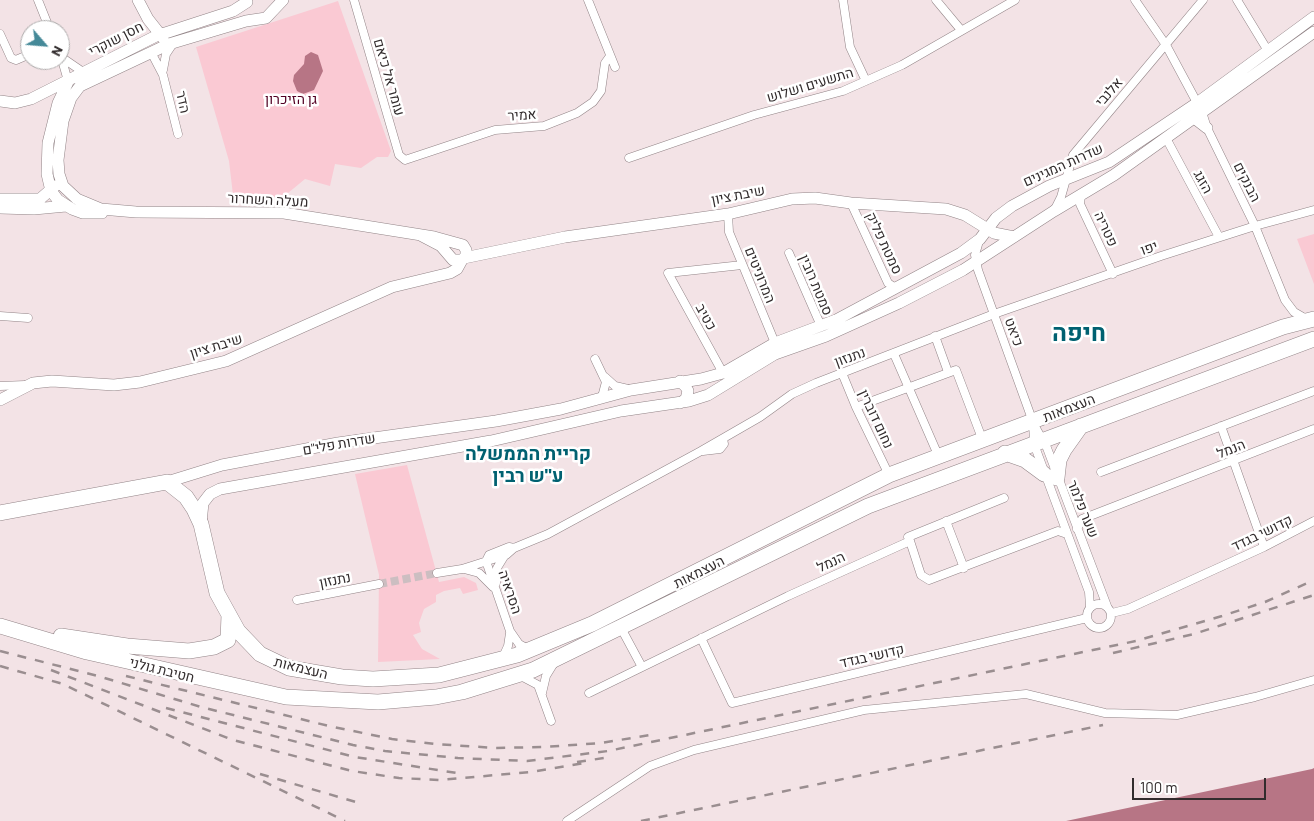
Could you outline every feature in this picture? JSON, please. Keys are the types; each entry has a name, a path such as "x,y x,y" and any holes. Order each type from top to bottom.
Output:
{"highway":[{"name":"העצמאות","path":"327,700 378,702 436,697 462,692 516,676 621,628 860,510 1005,454 1036,435 1283,327 1314,319"},
{"name":"העצמאות","path":"167,482 186,497 201,524 217,593 238,631 260,654 275,663 315,674 374,679 439,675 501,660 592,624 889,475 938,455 983,441 1036,435 1082,425 1314,339"},
{"path":"1005,454 1026,460 1050,476 1064,450 1082,425"},
{"name":"שדרות פלי\"ם","path":"0,511 22,509 167,482"},
{"path":"4,627 127,646 189,651 214,647 228,640 229,614"},
{"name":"חטיבת גולני","path":"4,627 88,652 248,690 286,697 327,700"}],"street":[{"path":"38,0 46,20"},
{"path":"138,0 144,13 160,34 172,43"},
{"path":"270,0 271,12"},
{"path":"248,1 249,14 259,20 266,18 284,0"},
{"name":"עומר אל כיאם","path":"354,0 399,155 402,159"},
{"path":"588,0 614,67"},
{"path":"843,0 850,46 866,81"},
{"path":"936,0 961,30"},
{"name":"התשעים ושלוש","path":"629,158 754,115 843,91 902,65 1015,0"},
{"path":"1135,0 1166,45 1207,128"},
{"name":"אלנבי","path":"1054,211 1061,197 1073,154 1203,0"},
{"path":"1237,0 1268,51"},
{"name":"חסן שוקרי","path":"0,101 15,103 31,99 160,34 233,11 248,1"},
{"path":"143,42 147,29 144,13"},
{"name":"שדרות המגינים","path":"680,403 708,395 775,354 826,336 899,303 976,262 1014,236 1114,175 1166,138 1268,51 1314,17"},
{"name":"חסן שוקרי","path":"59,174 59,146 63,121 75,91 86,83 172,43 246,21 259,20"},
{"name":"שדרות המגינים","path":"680,381 723,373 775,343 821,326 961,253 980,239 996,218 1030,195 1066,178 1083,174 1109,162 1182,112 1198,111 1314,32"},
{"path":"0,34 11,58 16,60 20,58"},
{"name":"הדר","path":"163,75 164,60 172,43"},
{"name":"הדר","path":"151,52 163,75 178,134"},
{"name":"אמיר","path":"402,159 410,160 495,130 544,126 583,110 597,96 603,84 605,63 610,56"},
{"path":"70,62 84,72"},
{"path":"51,191 47,174 48,143 58,103 68,81 65,70"},
{"name":"הבנקים","path":"1207,128 1255,226 1285,300 1299,316 1314,319"},
{"name":"הזגג","path":"1166,138 1219,237"},
{"path":"0,199 33,200 44,197 51,191 59,174"},
{"name":"מעלה השחרור","path":"59,174 63,186 77,199 91,206 113,211"},
{"name":"מעלה השחרור","path":"51,191 66,206 83,213 113,211 284,213 420,235 456,255"},
{"name":"פטריה","path":"1081,194 1080,204 1113,274"},
{"name":"שיבת ציון","path":"0,400 27,385 52,381 114,385 140,382 226,361 392,287 454,271 456,255 565,237 728,214 792,199 816,198 946,209 965,215 1000,235 1014,236"},
{"name":"סמטת פליק","path":"851,202 888,283 894,287 899,286"},
{"path":"0,208 34,209 66,206"},
{"name":"יפו","path":"994,314 1219,237 1314,210"},
{"name":"המרוניטים","path":"728,214 729,232 775,343"},
{"name":"כיאט","path":"980,239 976,248 976,262 1036,435"},
{"name":"סמטת רובין","path":"789,253 821,326"},
{"name":"כטיב","path":"723,373 668,273 742,266"},
{"name":"נתנזון","path":"487,558 506,554 514,548 548,534 701,451 720,449 724,444 723,439 760,417 792,394 994,314"},
{"path":"0,316 28,318"},
{"path":"935,336 948,372"},
{"path":"894,354 938,455"},
{"path":"595,359 604,376 606,386 602,398"},
{"path":"856,406 909,389 956,370 983,441"},
{"name":"נחום דוברין","path":"842,373 889,475"},
{"path":"604,376 616,386 631,390"},
{"path":"680,381 688,391 686,398 680,403"},
{"name":"שדרות פלי\"ם","path":"167,482 222,464 348,442 496,421 568,407 631,390 680,381"},
{"path":"0,386 27,385"},
{"path":"1100,472 1314,391"},
{"name":"שדרות פלי\"ם","path":"201,524 203,503 210,494 220,489 490,441 621,410 680,403"},
{"path":"1221,426 1264,547"},
{"name":"הנמל","path":"1077,528 1082,519 1314,429"},
{"name":"שער פלמר","path":"1036,435 1067,534 1089,592 1090,607"},
{"name":"שער פלמר","path":"1036,435 1050,476 1077,528 1110,609"},
{"path":"964,568 946,521 1004,498"},
{"name":"הנמל","path":"589,693 701,638 910,541 908,537 946,521"},
{"name":"קדושי בגדד","path":"1110,609 1128,609 1264,547 1310,523"},
{"path":"910,541 921,575 926,580 932,580 1058,531 1067,534"},
{"name":"נתנזון","path":"437,573 462,569 509,547 514,548"},
{"path":"498,595 495,576 506,554"},
{"name":"הסראיה","path":"487,558 510,631 518,644 530,650"},
{"path":"462,569 474,571 486,578 491,582 498,595"},
{"name":"נתנזון","path":"296,600 379,584"},
{"path":"1096,603 1110,609 1111,621 1102,628 1091,625 1087,618 1090,607 1096,603"},
{"name":"קדושי בגדד","path":"701,638 732,703 1087,618"},
{"path":"621,628 642,667"},
{"name":"הסראיה","path":"501,660 508,646 510,631"},
{"path":"542,693 546,676 557,658"},
{"path":"516,676 534,682 542,693 550,720"},
{"path":"567,821 650,766 694,750 864,710 1026,694 1105,713 1177,715 1255,697 1314,680"}],"green space":[{"name":"גן הזיכרון","path":"338,1 391,151 388,157 377,157 361,168 335,164 330,186 305,179 282,198 233,195 229,161 196,47"},
{"path":"1314,234 1314,284 1297,239"},
{"path":"407,465 439,582 464,577 476,583 478,590 463,594 460,588 444,591 436,595 436,602 424,609 419,623 421,632 413,635 422,649 440,659 378,662 379,575 355,474"}],"shaded area":[{"path":"311,52 318,55 323,71 314,90 303,94 297,91 293,81 294,75 304,64 305,56"},
{"path":"1314,768 1314,821 1066,821 1312,769"}],"tunnel":[{"path":"379,584 437,573"}],"railway":[{"path":"0,651 98,676 201,707 353,745 385,751 458,758 527,761 608,751 1136,641 1265,602 1314,580"},
{"path":"1113,653 1194,634 1314,595"},
{"path":"0,666 63,684 345,821"},
{"path":"51,670 233,740 352,771 399,778 439,780 531,772 584,763"},
{"path":"126,676 329,726 392,739 435,744 496,748 544,747 601,743 650,735"},
{"path":"166,708 355,757 463,774"},
{"path":"641,821 1103,725"},
{"path":"577,762 611,757"},
{"path":"260,774 356,802"}],"district":[{"name":"חיפה","path":"1079,333"},
{"name":"קריית הממשלה ע\"ש רבין","path":"528,465"}]}
